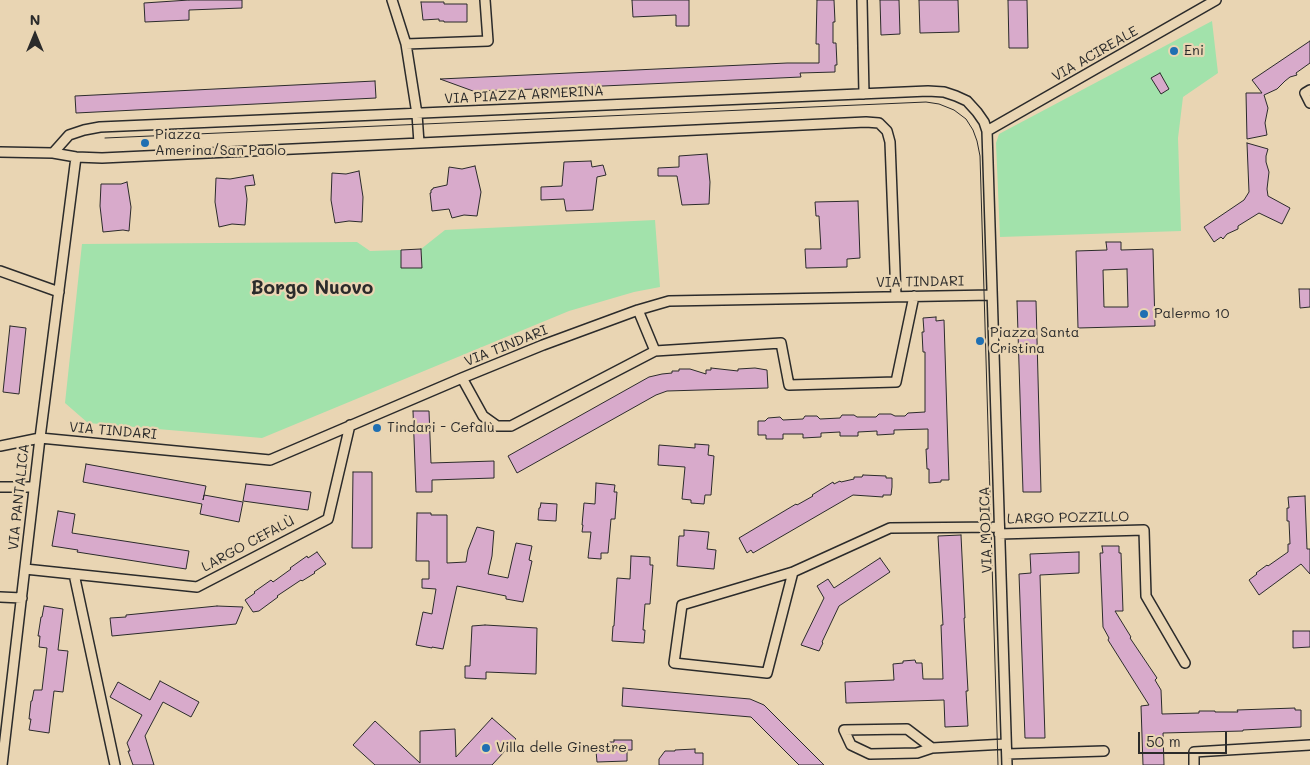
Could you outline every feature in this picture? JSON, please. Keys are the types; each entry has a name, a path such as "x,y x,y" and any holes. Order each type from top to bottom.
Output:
{"street":[{"path":"392,0 406,44 417,114 419,143"},
{"path":"406,44 488,41 485,0"},
{"path":"862,0 864,94"},
{"name":"VIA ACIREALE","path":"987,131 1216,0"},
{"path":"1310,90 1305,93 1310,103"},
{"name":"VIA PIAZZA ARMERINA","path":"54,153 69,135 100,127 928,91 944,92 967,101 984,122 987,131"},
{"path":"0,152 54,153 76,158 112,157 866,122 879,123 887,131 890,142 896,296"},
{"path":"987,131 992,295"},
{"name":"VIA PANTALICA","path":"2,765 34,487 76,158"},
{"path":"0,271 59,292"},
{"name":"VIA TINDARI","path":"0,446 40,438 270,460 543,345 638,310 669,301 992,295"},
{"name":"VIA MODICA","path":"992,295 1007,765"},
{"path":"462,378 483,416 497,426 511,426 655,351 781,343 789,385 896,382 914,296"},
{"path":"638,310 655,351"},
{"name":"LARGO CEFALÙ","path":"25,569 197,587 328,519 350,425"},
{"path":"0,487 34,487"},
{"path":"793,572 766,673 674,663 682,605 793,572 890,528 999,530"},
{"name":"LARGO POZZILLO","path":"999,530 1144,530 1146,596 1185,663"},
{"path":"74,574 115,765"},
{"path":"0,597 22,598"},
{"path":"932,748 907,729 844,730 851,745 870,754 917,753 932,748 1006,744"},
{"path":"1194,765 1194,752 1310,744"},
{"path":"1007,754 1104,751"}],"green space":[{"path":"1212,21 1218,73 1183,97 1178,138 1181,231 1000,237 996,143 999,134"},
{"path":"655,220 660,287 634,292 569,311 262,438 88,423 65,403 82,244 357,242 370,251 401,250 402,267 422,267 421,249 445,230"}],"building":[{"path":"189,0 242,0 242,8 189,10 189,20 145,22 144,3"},
{"path":"632,0 689,0 689,26 676,26 676,15 633,17"},
{"path":"817,0 834,0 835,22 833,22 833,43 836,43 837,65 835,65 835,72 800,73 801,77 473,91 440,79 819,63 819,44 816,44"},
{"path":"880,0 899,0 900,34 881,35"},
{"path":"919,0 958,0 959,32 920,33"},
{"path":"1008,0 1027,0 1028,48 1009,48"},
{"path":"421,2 467,4 467,22 444,22 439,21 439,19 423,20"},
{"path":"1310,41 1310,63 1277,89 1264,95 1268,108 1265,123 1267,135 1247,139 1246,93 1262,93 1252,80"},
{"path":"1160,73 1169,89 1161,94 1151,78"},
{"path":"375,81 376,98 76,113 75,96"},
{"path":"1247,143 1268,149 1266,162 1269,172 1268,196 1290,208 1282,224 1259,213 1238,226 1238,229 1227,234 1223,239 1221,237 1214,242 1204,227 1244,200 1249,192"},
{"path":"707,154 710,182 709,204 682,205 677,176 658,176 658,168 679,167 679,156"},
{"path":"591,161 592,167 603,165 606,175 597,177 593,210 566,211 564,199 541,200 541,187 562,186 564,162"},
{"path":"475,166 481,192 477,216 464,215 452,218 449,209 432,211 431,190 447,185 449,167 462,169"},
{"path":"359,171 363,197 362,222 335,223 331,200 332,173 346,174"},
{"path":"253,175 255,185 245,186 247,199 245,225 232,224 219,227 215,202 216,178 230,179"},
{"path":"127,182 131,207 129,231 103,232 100,206 101,184 121,184"},
{"path":"858,201 860,258 847,259 847,267 806,268 805,249 821,249 819,216 816,216 815,202"},
{"path":"1106,242 1121,242 1121,250 1153,249 1155,326 1078,328 1076,251 1107,250","holes":["1127,269 1128,307 1104,307 1103,270"]},
{"path":"421,249 422,268 401,268 401,250"},
{"path":"1299,289 1310,289 1310,307 1300,308"},
{"path":"1017,301 1036,301 1041,492 1023,492"},
{"path":"936,317 936,321 944,320 949,480 929,483 926,449 928,449 928,429 894,430 894,434 877,435 877,431 858,432 858,436 840,436 840,432 821,433 821,437 803,438 803,434 783,434 783,439 766,439 766,435 758,435 758,421 765,421 768,418 780,417 783,420 817,416 820,419 840,418 842,415 876,417 879,414 905,416 908,413 925,412 923,318"},
{"path":"10,326 26,328 19,394 3,392"},
{"path":"711,368 738,371 738,369 755,368 767,370 768,388 667,391 656,395 517,473 508,456 649,377 672,373 672,371 679,371 679,369 690,369 706,374 706,370 711,370"},
{"path":"413,411 429,411 431,463 494,461 494,478 432,480 432,492 416,492"},
{"path":"695,444 709,445 708,455 714,456 711,495 705,495 704,504 691,503 691,500 682,499 685,467 658,465 659,445 695,448"},
{"path":"86,464 206,486 204,495 243,502 239,522 200,514 202,504 83,482"},
{"path":"353,472 372,472 372,548 352,548"},
{"path":"863,475 892,478 891,495 883,495 883,497 853,495 753,553 751,550 747,553 739,538 813,496 833,482 834,484 854,479 854,477 862,477"},
{"path":"596,483 615,485 614,492 617,492 615,519 611,519 608,553 601,553 601,559 588,558 591,532 582,532 584,503 595,504"},
{"path":"246,484 311,492 308,510 243,501"},
{"path":"1305,496 1307,549 1310,549 1310,574 1301,564 1259,595 1249,580 1267,565 1288,552 1288,544 1290,544 1289,521 1287,521 1288,497"},
{"path":"541,503 557,504 556,521 538,520"},
{"path":"58,511 75,514 72,533 189,551 186,569 77,552 78,550 52,546"},
{"path":"417,513 447,515 447,563 466,562 468,550 477,527 494,531 488,574 508,578 516,543 532,546 529,560 532,561 523,602 506,599 506,596 457,586 443,649 416,645 423,612 432,614 436,589 422,588 422,579 429,579 429,561 416,561"},
{"path":"684,530 709,532 707,549 716,550 714,569 677,566 679,536 684,536"},
{"path":"961,535 968,726 945,727 944,700 846,703 845,682 894,680 893,664 903,663 903,661 915,660 916,663 922,663 923,679 943,679 941,625 943,625 938,536"},
{"path":"1102,546 1119,546 1119,553 1121,553 1123,611 1115,611 1130,638 1157,678 1155,680 1161,690 1162,714 1295,708 1295,710 1301,710 1301,727 1163,733 1164,765 1143,765 1141,706 1149,705 1108,640 1109,638 1103,627 1100,553 1103,553"},
{"path":"317,552 326,564 315,573 277,596 259,611 253,612 245,600 271,580 273,582 307,556 308,558"},
{"path":"1079,552 1079,573 1040,575 1045,738 1025,738 1019,574 1031,573 1030,554"},
{"path":"631,556 650,557 650,565 653,565 650,604 645,604 644,643 612,641 617,578 630,579"},
{"path":"880,558 890,572 839,606 819,651 801,645 824,598 817,586 828,579 834,588"},
{"path":"44,606 63,609 58,650 68,651 63,692 54,691 49,733 29,730 31,701 34,690 42,690 47,648 39,647 40,636 38,636"},
{"path":"217,606 243,607 236,624 112,636 110,618"},
{"path":"472,626 537,628 536,674 486,672 486,679 465,678 465,666 470,666"},
{"path":"1293,631 1310,631 1310,647 1293,648"},
{"path":"160,681 199,702 191,717 163,702 145,736 154,765 133,765 127,743 142,715 110,697 118,682 150,700"},
{"path":"623,688 750,699 764,705 824,765 799,765 751,717 622,706"},
{"path":"492,718 516,739 492,765 375,765 353,745 375,721 420,763 420,731 455,729 456,757"},
{"path":"614,740 632,740 632,750 627,750 627,761 597,762 596,751 599,751 599,748 607,748 607,742 614,742"},
{"path":"695,749 695,753 703,753 703,765 659,765 659,759 665,751"}],"tram line":[{"path":"105,138 926,102 939,104 954,110 966,119 973,130 980,156 998,765"}],"place":[{"name":"Eni","path":"1174,51"},
{"name":"Piazza Amerina/San Paolo","path":"145,143"},
{"name":"Palermo 10","path":"1144,314"},
{"name":"Piazza Santa Cristina","path":"980,341"},
{"name":"Tindari - Cefalù","path":"377,428"},
{"name":"Villa delle Ginestre","path":"486,748"}],"district":[{"name":"Borgo Nuovo","path":"312,288"}]}
